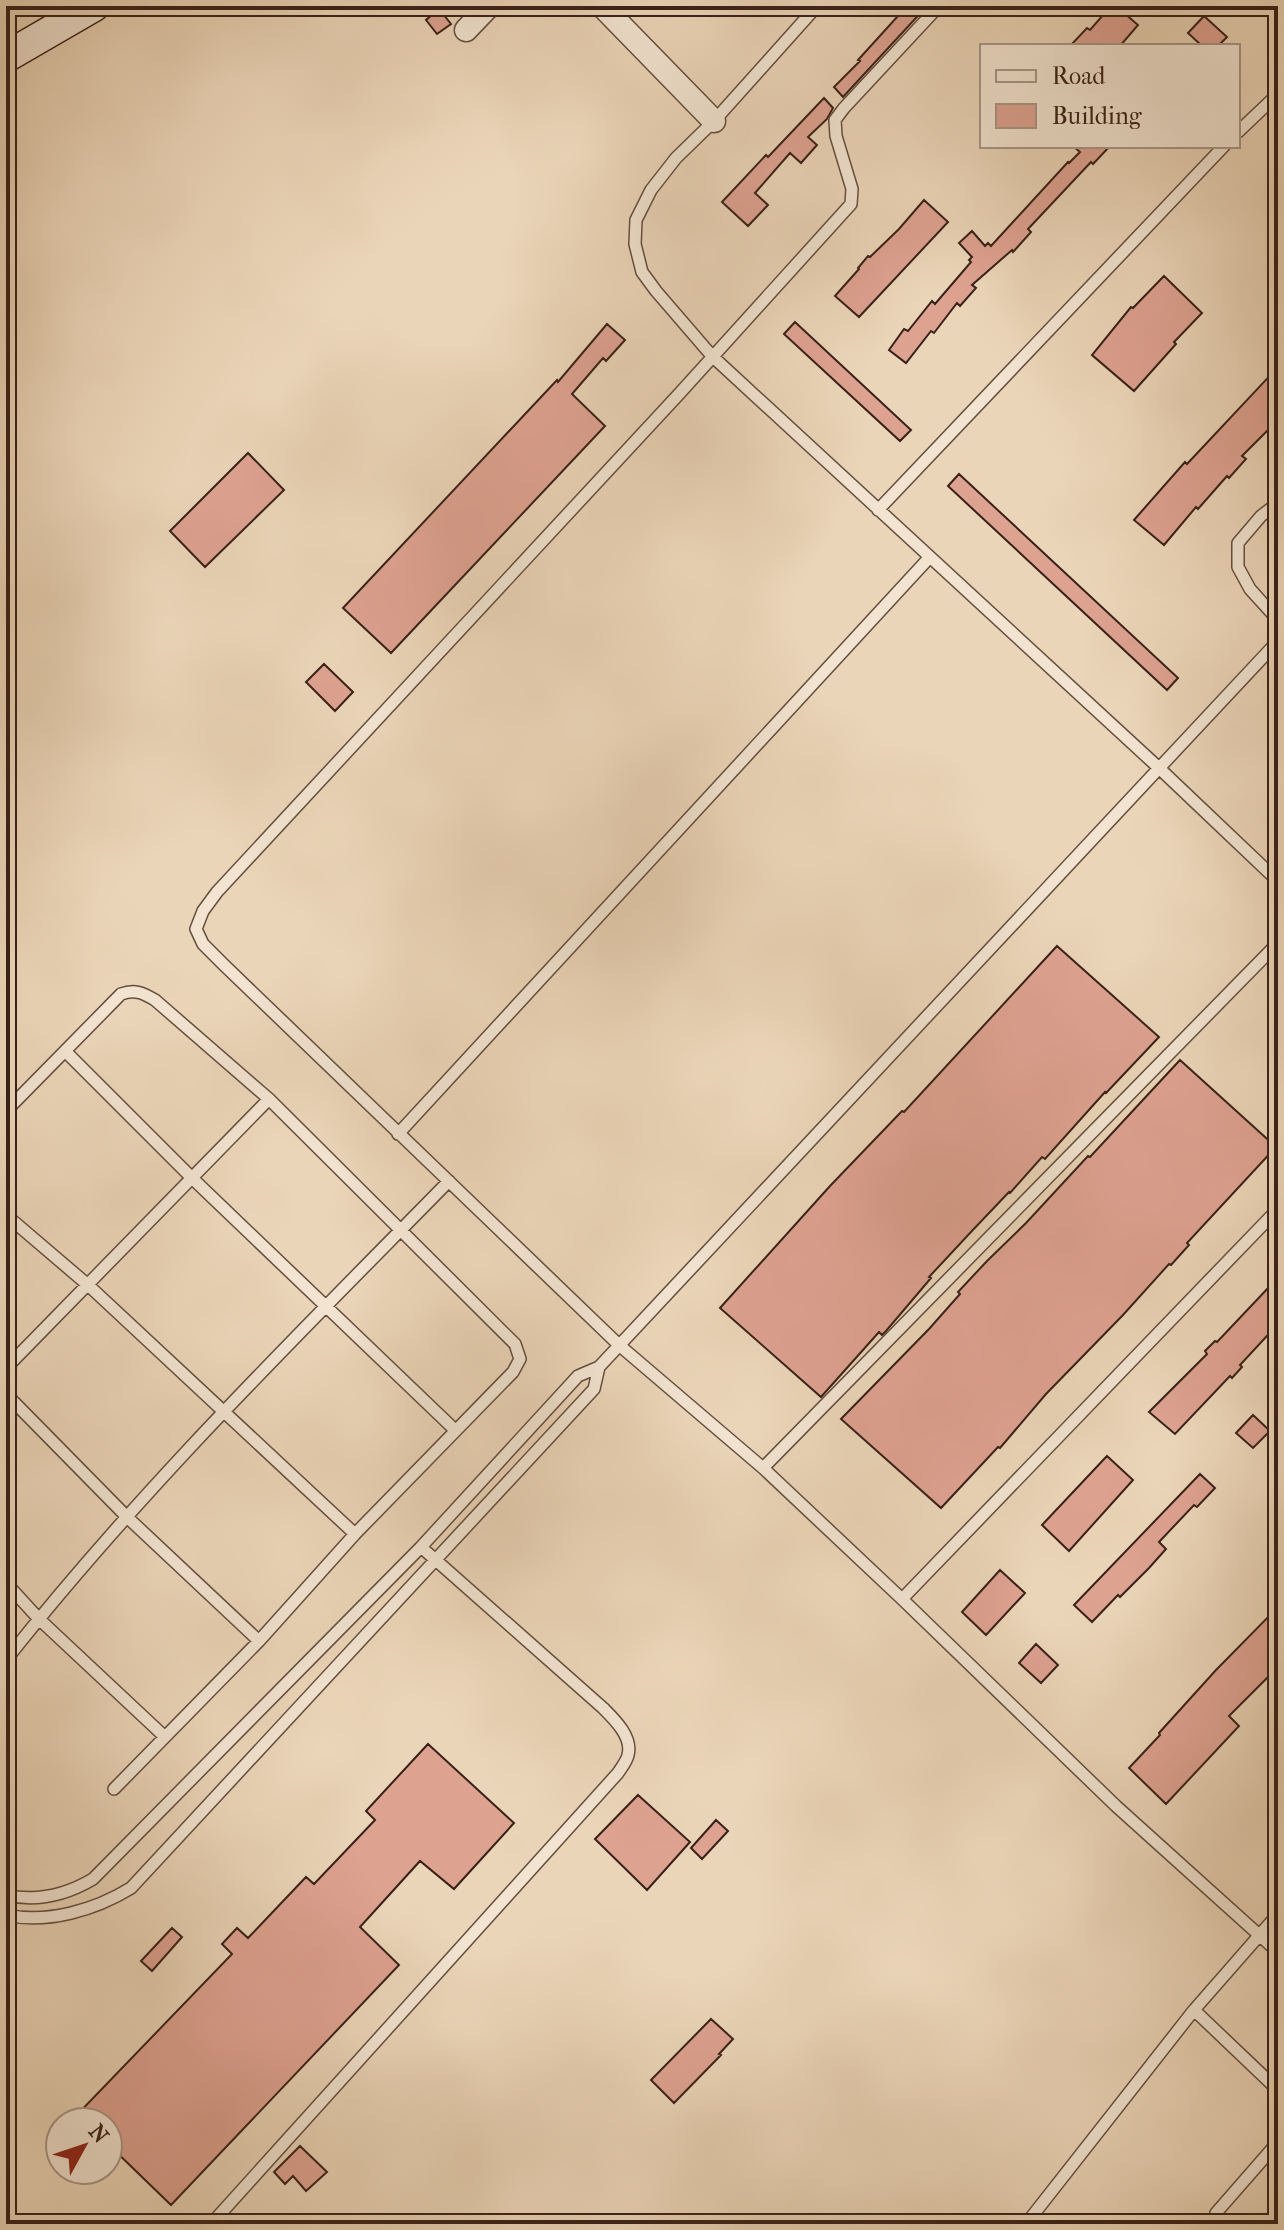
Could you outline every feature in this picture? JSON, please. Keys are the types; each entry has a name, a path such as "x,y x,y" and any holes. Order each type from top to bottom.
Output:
{"main road":[{"path":"6,57 94,6"}],"street":[{"path":"466,30 489,6"},
{"path":"602,6 714,121"}],"lane":[{"path":"817,6 714,121 676,158 651,190 636,220 635,244 642,272 712,356 1278,881"},
{"path":"939,6 835,120 836,136 852,189 851,204 217,892 203,911 196,929 203,944 619,1345 763,1468 1116,1806 1278,1952"},
{"path":"1240,130 1278,94"},
{"path":"878,510 1222,148"},
{"path":"1278,503 1261,516 1238,543 1238,567 1250,589 1278,620"},
{"path":"398,1134 929,558"},
{"path":"6,1895 32,1898 54,1895 74,1890 93,1879 421,1547 578,1376 599,1367 1278,641"},
{"path":"763,1468 1278,943"},
{"path":"6,1111 121,994 131,990 143,993 269,1099 519,1350 520,1359 513,1372 355,1534 259,1641 114,1789"},
{"path":"65,1051 193,1179 455,1430"},
{"path":"6,1368 269,1099"},
{"path":"6,1660 127,1517 225,1411 449,1181"},
{"path":"902,1599 1278,1209"},
{"path":"6,1215 88,1285 355,1534"},
{"path":"6,1915 51,1916 85,1910 131,1888 594,1389 599,1367"},
{"path":"6,1394 127,1517 259,1641"},
{"path":"213,2222 618,1773 629,1753 619,1724 603,1708 421,1547"},
{"path":"6,1583 39,1619 165,1737"},
{"path":"1026,2224 1194,2010 1278,1914"},
{"path":"1194,2010 1278,2090"},
{"path":"1216,2213 1278,2142"}],"building":[{"path":"907,6 927,6 843,97 834,87"},
{"path":"1111,6 1116,6 1138,25 1122,44 1072,44 1087,28 1090,30"},
{"path":"439,9 451,24 437,34 426,20"},
{"path":"1204,16 1227,37 1220,44 1200,44 1188,33"},
{"path":"824,98 833,108 827,119 808,137 817,145 801,163 790,153 755,193 768,205 748,226 722,202"},
{"path":"1075,148 1108,148 1028,229 1031,232 1013,252 972,285 976,288 960,306 957,303 906,363 889,350 904,329 908,331 932,301 935,304 971,262 972,257 959,243 972,231 985,246 988,243 991,246 1080,152"},
{"path":"924,200 948,222 859,317 835,296 868,256 899,229"},
{"path":"1164,276 1202,313 1134,391 1092,355 1131,307"},
{"path":"795,322 911,430 900,441 784,334"},
{"path":"607,324 625,340 606,361 603,358 572,394 605,426 391,653 343,608 558,382"},
{"path":"1278,367 1278,420 1242,456 1246,459 1229,478 1227,476 1198,509 1196,507 1164,545 1134,520 1185,462 1187,464"},
{"path":"248,453 284,490 205,567 170,531"},
{"path":"959,474 1178,678 1167,690 948,486"},
{"path":"324,664 353,692 335,711 306,682"},
{"path":"1057,946 1159,1037 1045,1159 1042,1157 970,1233 929,1277 886,1331 882,1335 879,1332 821,1397 720,1308 830,1186 904,1112"},
{"path":"1180,1060 1276,1147 1187,1243 1189,1245 1171,1265 941,1508 841,1419"},
{"path":"1270,1286 1278,1294 1278,1324 1232,1378 1230,1376 1175,1434 1149,1412"},
{"path":"1253,1415 1270,1431 1253,1448 1236,1433"},
{"path":"1107,1456 1133,1480 1069,1551 1042,1525"},
{"path":"1200,1474 1215,1488 1159,1542 1166,1549 1149,1568 1092,1622 1074,1605"},
{"path":"1000,1570 1025,1593 986,1635 962,1612"},
{"path":"1278,1607 1278,1667 1229,1716 1239,1726 1166,1804 1129,1768 1216,1670"},
{"path":"1036,1644 1058,1665 1041,1683 1019,1663"},
{"path":"428,1744 514,1823 454,1889 420,1861 360,1927 399,1965 171,2205 124,2159 124,2106 85,2106 232,1954 222,1944 237,1928 248,1938 306,1877 314,1884 375,1820 366,1811"},
{"path":"638,1795 690,1842 647,1890 595,1839"},
{"path":"716,1820 728,1831 702,1859 691,1848"},
{"path":"172,1928 182,1937 152,1971 141,1961"},
{"path":"711,2019 733,2039 674,2103 651,2080"},
{"path":"300,2146 327,2172 306,2191 293,2176 285,2184 274,2172"}]}
